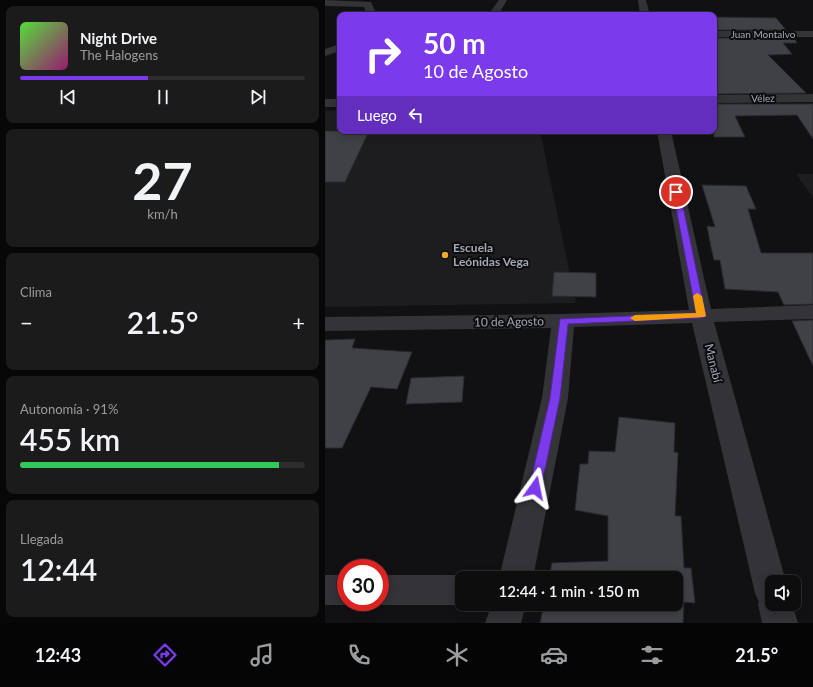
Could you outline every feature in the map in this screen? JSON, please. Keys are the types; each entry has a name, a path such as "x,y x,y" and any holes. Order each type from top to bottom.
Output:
{"street":[{"path":"495,12 503,0"},
{"path":"642,0 644,12"},
{"path":"325,3 368,4 371,12"},
{"name":"Juan Montalvo","path":"717,34 813,34"},
{"path":"325,53 337,48"},
{"name":"Vélez","path":"717,99 813,98"},
{"path":"325,103 337,103"},
{"name":"Manabí","path":"665,134 701,316 767,575"},
{"name":"10 de Agosto","path":"325,324 563,321 813,312"},
{"path":"517,571 555,398 563,321"},
{"path":"325,590 337,590"},
{"path":"389,590 455,590"},
{"path":"503,623 507,611"},
{"path":"777,611 780,623"}],"shaded area":[{"name":"Escuela Leónidas Vega","path":"337,110 337,134 541,134 576,303 325,307 325,111"},
{"path":"796,174 813,174 813,197"}],"building":[{"path":"717,17 776,18 786,30 717,30"},
{"path":"717,38 794,38 797,43 783,43 792,54 768,55 806,93 717,94"},
{"path":"717,104 813,104 813,139 797,115 735,116 745,137 714,137 714,134 717,134"},
{"path":"325,131 337,131 337,134 368,134 345,182 325,182"},
{"path":"702,185 746,186 756,209 748,209 761,253 813,253 813,304 784,305 778,292 725,289 720,260 714,260 711,247 707,226 715,227"},
{"path":"554,272 596,273 596,297 552,296"},
{"path":"813,320 813,366 792,321"},
{"path":"355,339 352,348 412,352 397,389 371,387 342,448 325,448 325,340"},
{"path":"464,376 462,402 406,404 411,378"},
{"path":"619,417 675,423 674,452 678,453 675,516 681,516 684,568 691,568 695,603 684,602 683,623 540,623 543,611 683,611 683,571 550,571 552,563 608,561 608,516 575,510 580,464 588,464 589,451 615,452"}],"slow traffic":[{"path":"635,318 701,316 697,296"}],"place":[{"name":"Escuela Leónidas Vega","path":"445,255"}],"route":[{"path":"535,488 555,398 563,321 701,316 676,192"}]}
